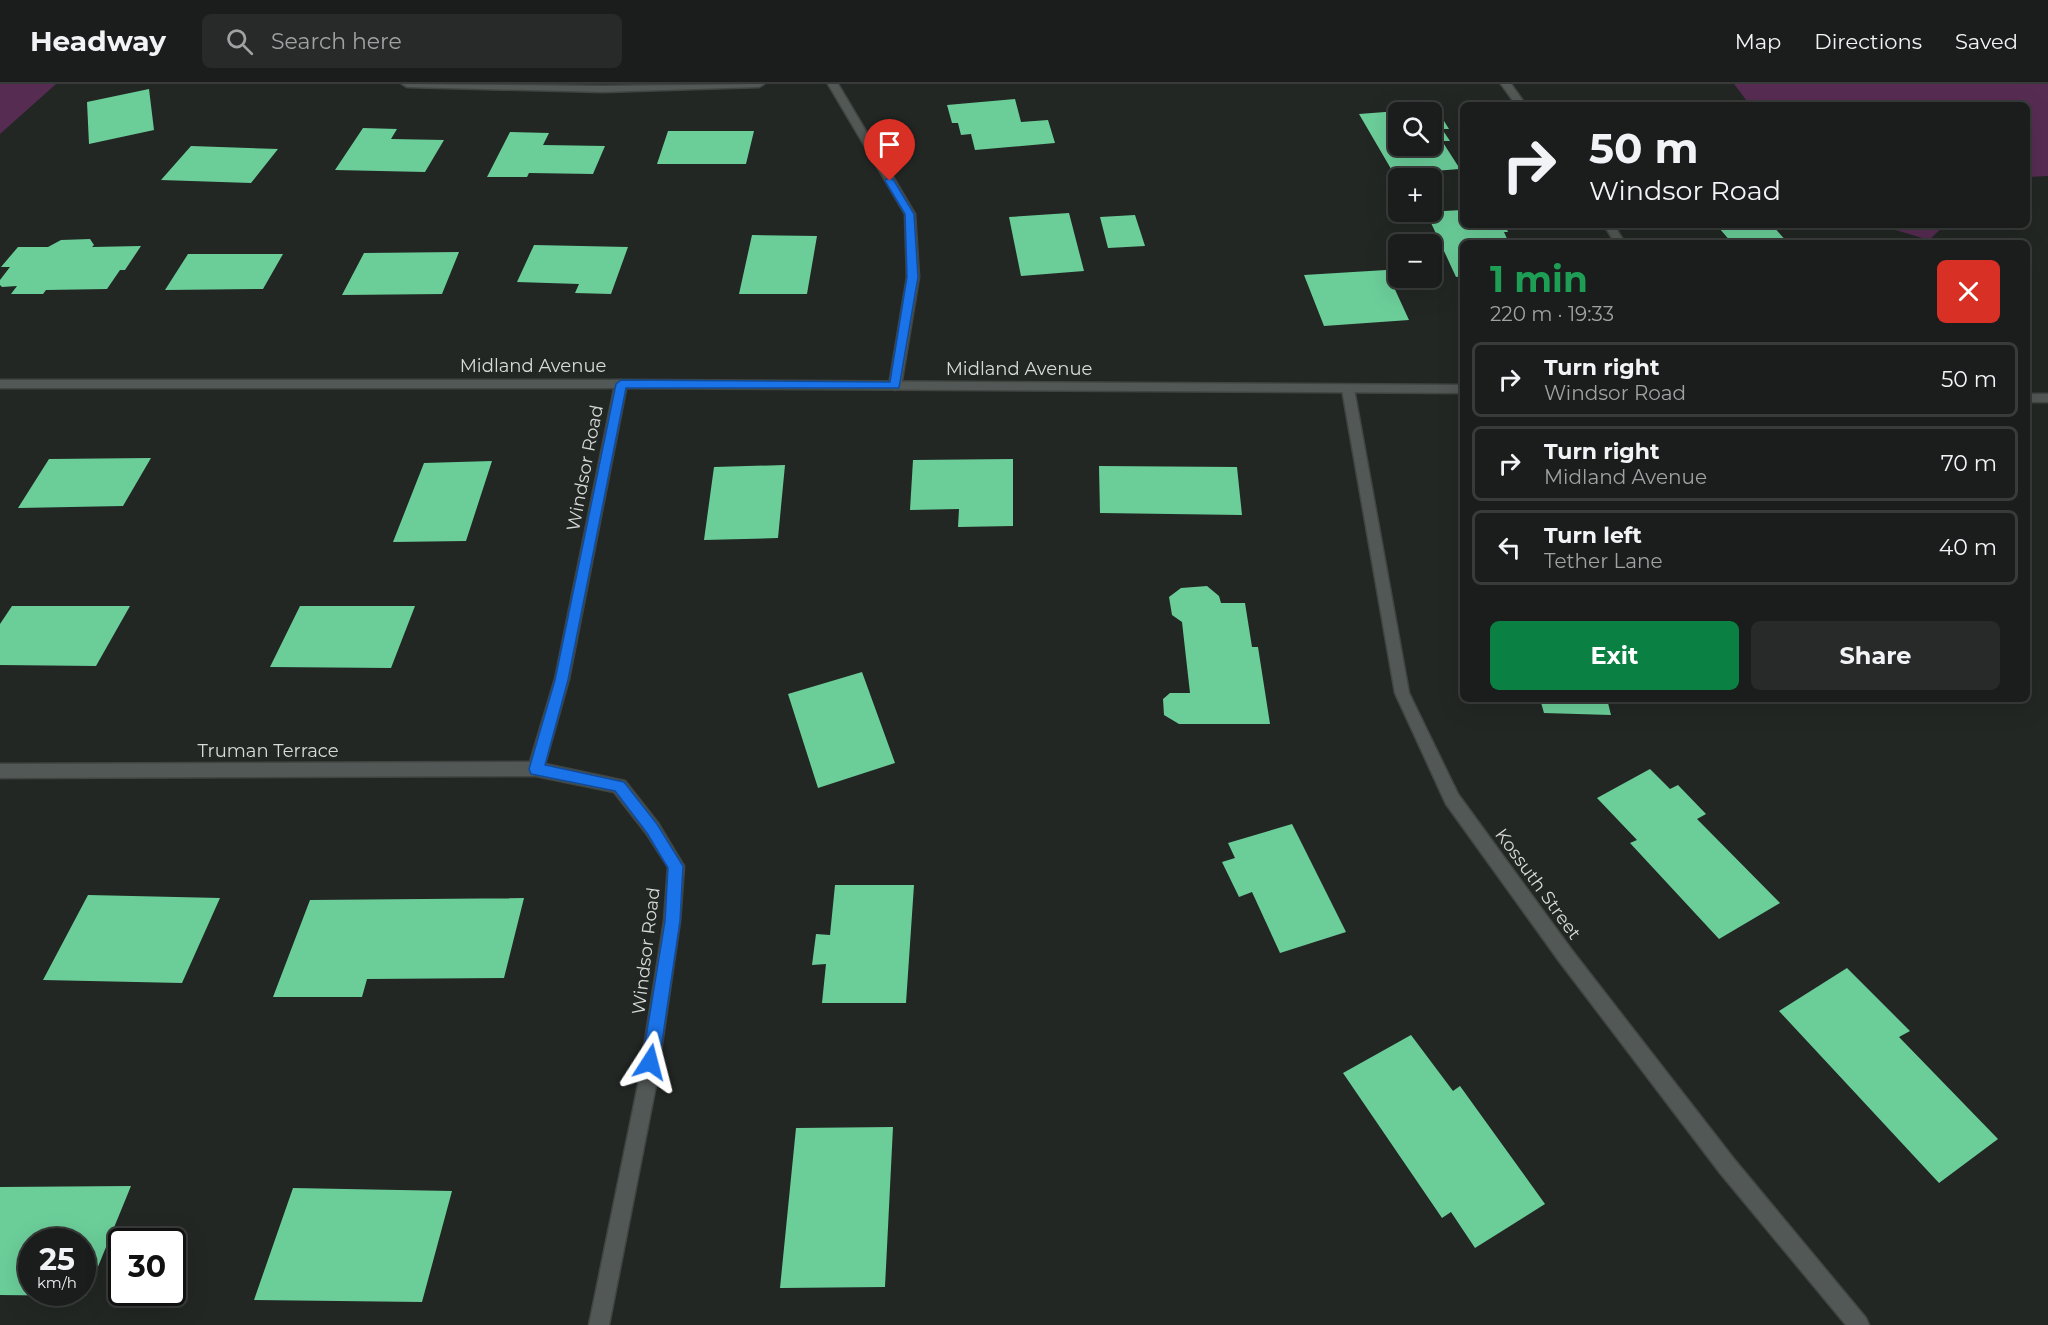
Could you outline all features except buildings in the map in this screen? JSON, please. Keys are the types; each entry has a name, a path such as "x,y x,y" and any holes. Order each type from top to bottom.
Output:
{"street":[{"path":"406,84 603,89 759,84"},
{"path":"833,84 910,214 913,277 895,386"},
{"path":"1506,84 1519,102"},
{"name":"Midland Avenue","path":"0,384 621,384 1460,389"},
{"name":"Windsor Road","path":"599,1325 647,1085 672,921 676,866 652,828 619,786 536,769 562,680 621,384"},
{"name":"Kossuth Street","path":"1348,389 1402,693 1452,800 1565,955 1727,1166 1859,1325"},
{"path":"2030,398 2048,398"},
{"name":"Truman Terrace","path":"0,771 536,769"}],"shaded area":[{"path":"0,84 56,84 0,134"},
{"path":"1734,84 2048,84 2048,176 2030,177 2030,102 1748,102"},
{"path":"1889,228 1942,228 1929,240"}],"route":[{"path":"650,1062 672,921 676,866 652,828 619,786 536,769 562,680 621,384 895,386 913,277 910,214 890,181"}]}
